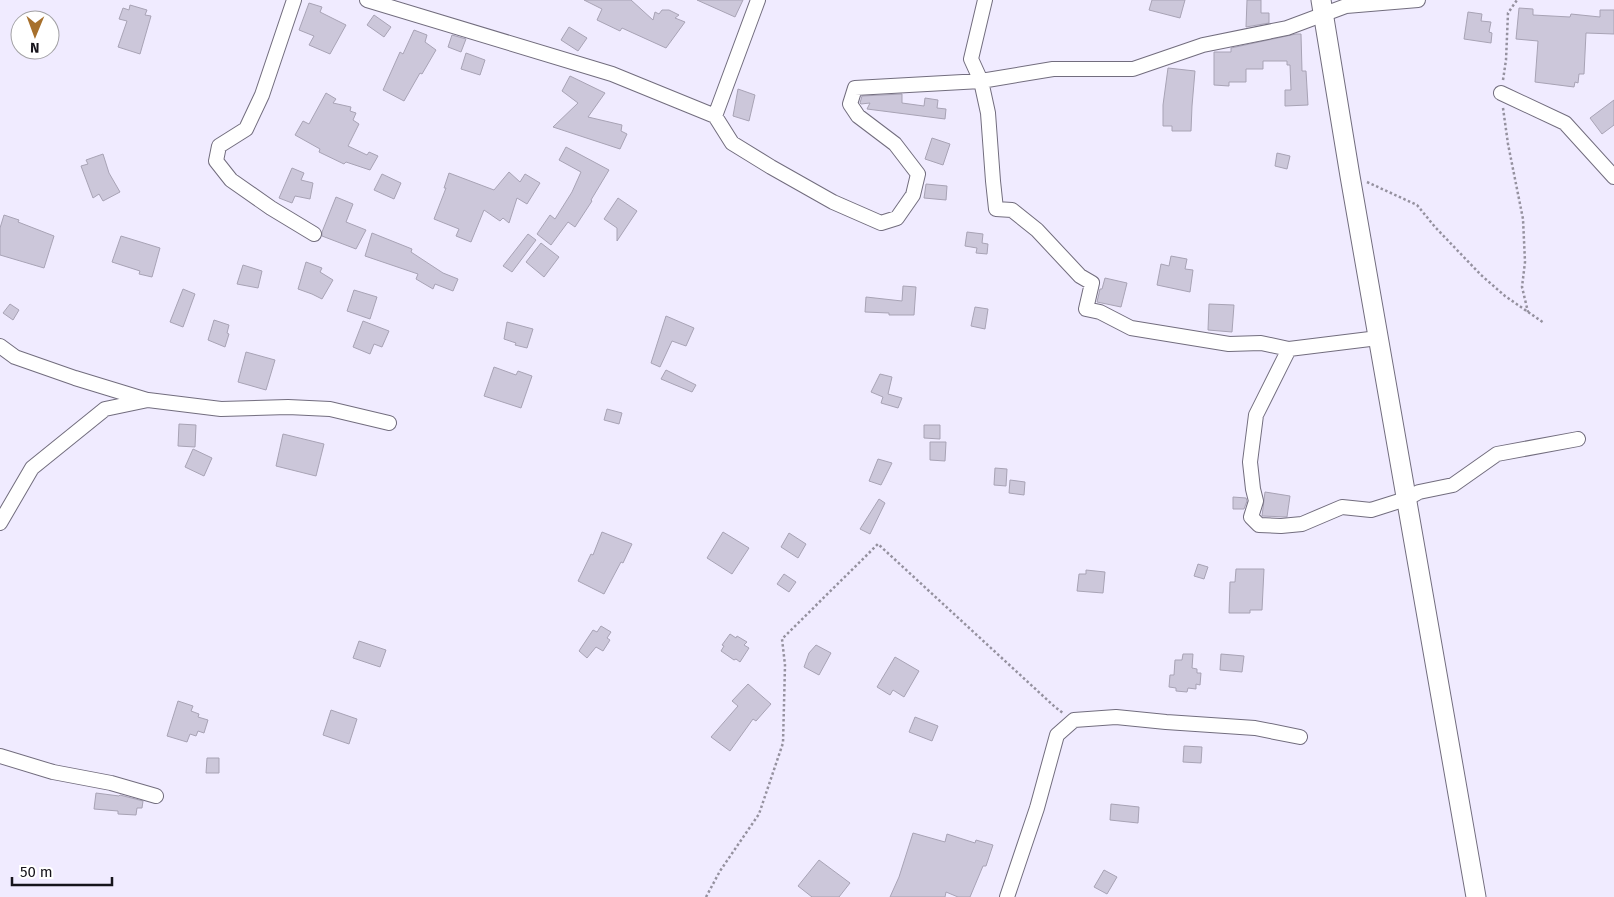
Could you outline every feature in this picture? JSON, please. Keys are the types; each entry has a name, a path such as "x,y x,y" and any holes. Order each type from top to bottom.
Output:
{"street":[{"path":"294,0 262,95 246,129 219,146 216,161 230,180 314,234"},
{"path":"367,0 612,74 715,116 732,143 833,202 881,224 897,218 913,195 918,174 895,144 858,116 850,104 855,88 981,81 1052,69 1133,70 1203,44 1287,28 1322,7 1418,0"},
{"path":"715,116 758,0"},
{"path":"985,0 971,59 981,81 988,113 996,209 1012,210 1037,230 1080,276 1092,284 1086,309 1100,312 1131,328 1229,344 1261,343 1289,349 1378,338"},
{"path":"1322,7 1476,897"},
{"path":"1501,93 1565,123 1614,177"},
{"path":"0,346 15,357 75,378 148,400 221,409 288,407 330,409 388,423"},
{"path":"1289,349 1256,415 1250,462 1256,501 1251,517 1259,525 1281,526 1302,524 1342,507 1371,510 1406,499 1418,492 1453,486 1498,454 1578,439"},
{"path":"0,523 32,468 105,409 148,400"},
{"path":"1007,897 1040,799 1057,735 1074,720 1116,717 1255,728 1300,736"},
{"path":"0,756 53,772 111,783 156,796"}],"path":[{"path":"1517,0 1508,13 1506,60 1501,93 1508,144 1523,219 1525,262 1522,287 1528,312"},
{"path":"1350,176 1416,205 1481,275 1505,296 1544,323"},
{"path":"706,897 720,871 759,814 783,743 785,665 782,639 878,544 1055,707 1074,720"}],"building":[{"path":"584,0 631,0 653,20 655,12 659,14 662,10 669,10 679,15 675,18 685,22 666,48 622,28 620,31 597,20 602,9"},
{"path":"697,0 743,0 735,17"},
{"path":"1152,0 1185,0 1180,18 1149,10"},
{"path":"1247,0 1261,0 1261,13 1269,13 1269,23 1246,27"},
{"path":"309,3 322,7 320,12 346,25 330,54 309,45 314,36 299,30"},
{"path":"130,5 147,10 145,15 151,16 140,54 118,47 127,21 119,19 123,8 129,10"},
{"path":"1519,8 1533,9 1533,15 1570,17 1571,14 1600,17 1600,10 1614,10 1614,34 1586,33 1584,74 1579,74 1578,83 1575,82 1574,87 1535,82 1538,41 1516,39"},
{"path":"1468,12 1482,14 1481,21 1491,22 1489,32 1492,33 1491,43 1464,39"},
{"path":"374,15 391,27 384,37 367,25"},
{"path":"569,27 587,38 578,51 561,40"},
{"path":"414,30 427,35 425,42 436,50 404,101 383,90 400,52 403,54"},
{"path":"1301,34 1302,71 1306,71 1308,105 1285,106 1285,90 1291,90 1290,65 1287,65 1287,61 1263,61 1263,69 1246,69 1246,82 1229,82 1229,86 1214,85 1214,52 1231,52 1231,48"},
{"path":"452,35 466,39 461,52 448,47"},
{"path":"466,53 485,60 480,75 461,69"},
{"path":"1168,68 1195,71 1191,131 1172,131 1172,126 1163,126 1163,105"},
{"path":"570,76 605,93 588,117 622,125 621,131 627,134 620,149 553,127 578,103 562,91"},
{"path":"738,89 755,95 749,121 733,116"},
{"path":"326,93 336,99 333,103 351,107 350,111 356,113 353,120 359,124 348,146 367,155 369,152 378,156 370,170 346,162 344,164 319,152 320,149 295,135 303,121 309,124"},
{"path":"902,94 902,103 924,106 925,98 938,100 937,108 946,109 945,119 867,109 870,103 860,103 862,96"},
{"path":"1614,100 1614,125 1602,134 1590,118"},
{"path":"932,138 950,144 943,165 925,159"},
{"path":"566,147 609,170 575,227 568,222 551,245 537,234 550,215 555,219 572,192 581,172 559,160"},
{"path":"1277,153 1290,156 1287,169 1275,166"},
{"path":"103,154 109,173 120,192 103,201 99,194 93,198 81,166 88,164 86,160"},
{"path":"292,168 304,173 301,180 313,183 310,199 295,196 292,203 279,198"},
{"path":"509,172 520,182 525,174 540,183 527,204 517,198 509,223 503,218 500,221 484,210 471,242 456,236 459,229 434,219 446,188 444,188 449,173 494,190"},
{"path":"382,174 401,183 394,199 374,190"},
{"path":"926,184 947,186 946,200 924,198"},
{"path":"336,197 353,204 346,222 366,230 356,249 322,236"},
{"path":"618,198 637,211 617,241 617,228 604,219"},
{"path":"4,215 54,236 44,268 0,255 0,228"},
{"path":"967,232 983,234 982,243 988,244 987,254 976,253 977,248 965,246"},
{"path":"372,233 412,249 411,252 443,273 458,279 453,291 435,284 433,289 416,279 418,274 365,256"},
{"path":"528,234 536,240 512,272 503,266"},
{"path":"121,236 160,248 152,277 139,274 140,271 112,262"},
{"path":"541,243 559,257 544,277 526,262"},
{"path":"1171,256 1187,259 1185,269 1193,270 1190,292 1157,285 1161,264 1169,266"},
{"path":"306,262 322,268 320,272 333,280 322,299 298,289"},
{"path":"243,265 262,271 258,288 237,284"},
{"path":"1105,278 1127,283 1121,307 1097,302"},
{"path":"903,286 916,287 914,315 889,315 889,313 865,312 866,297 902,301"},
{"path":"183,289 195,294 183,327 170,322"},
{"path":"354,290 377,297 370,319 347,311"},
{"path":"10,304 19,310 13,320 3,313"},
{"path":"1209,304 1234,305 1232,332 1208,330"},
{"path":"975,307 988,309 985,329 971,326"},
{"path":"666,316 694,328 686,346 672,341 660,367 651,363"},
{"path":"214,320 229,325 227,333 229,334 225,347 208,340"},
{"path":"363,321 389,331 382,347 374,344 370,354 353,347"},
{"path":"507,322 533,329 527,348 515,345 516,343 504,339"},
{"path":"246,352 275,360 266,390 238,382"},
{"path":"494,367 516,375 518,371 532,376 521,408 484,396"},
{"path":"666,370 696,385 692,392 661,379"},
{"path":"880,374 892,377 888,394 902,398 898,408 881,403 883,397 871,392"},
{"path":"607,409 622,413 619,424 604,420"},
{"path":"179,424 196,425 195,447 178,446"},
{"path":"924,425 940,425 940,439 924,438"},
{"path":"283,434 324,444 316,476 276,466"},
{"path":"930,442 946,442 945,461 930,460"},
{"path":"193,449 212,458 204,476 185,467"},
{"path":"878,459 892,463 881,485 869,481"},
{"path":"995,468 1007,469 1006,486 994,485"},
{"path":"1010,480 1025,482 1024,495 1009,493"},
{"path":"1265,492 1290,496 1287,517 1262,516"},
{"path":"1233,497 1246,498 1247,501 1244,509 1233,509"},
{"path":"879,499 885,503 870,534 860,529"},
{"path":"602,532 632,544 604,594 578,581 591,554 593,555"},
{"path":"723,532 749,548 732,574 707,558"},
{"path":"789,533 806,544 798,558 781,547"},
{"path":"1198,564 1208,567 1204,579 1194,576"},
{"path":"1236,569 1264,569 1262,610 1250,610 1250,613 1229,613 1230,582 1235,582"},
{"path":"1086,570 1105,572 1103,593 1077,591 1079,574 1086,574"},
{"path":"784,574 796,582 789,592 777,584"},
{"path":"601,626 611,632 607,638 610,640 603,651 596,647 587,658 579,651 593,630 597,632"},
{"path":"730,634 747,642 744,645 749,648 740,662 721,651 724,646 722,645"},
{"path":"359,641 386,650 380,667 353,658"},
{"path":"816,645 831,653 819,675 804,667 809,653"},
{"path":"1183,654 1193,654 1192,668 1197,669 1197,673 1201,673 1200,685 1196,684 1196,689 1188,688 1187,692 1176,691 1176,688 1169,687 1170,675 1174,675 1175,660 1182,660"},
{"path":"1221,654 1244,656 1242,672 1220,670"},
{"path":"895,657 919,671 904,697 893,690 890,695 877,687"},
{"path":"748,684 771,704 756,721 753,719 730,751 711,737 738,706 732,701"},
{"path":"178,701 193,706 191,711 199,714 198,717 208,720 204,733 198,731 196,736 190,734 187,742 167,736"},
{"path":"331,710 357,719 349,744 323,735"},
{"path":"915,717 938,726 932,741 909,732"},
{"path":"1184,746 1202,747 1201,763 1183,762"},
{"path":"207,758 219,758 219,773 206,773"},
{"path":"96,793 120,795 143,801 142,808 137,808 136,815 118,814 118,811 94,809"},
{"path":"1111,804 1139,807 1138,823 1110,820"},
{"path":"913,833 945,842 947,834 975,843 976,840 993,845 986,866 983,866 970,897 958,897 946,892 945,897 890,897 899,877"},
{"path":"819,860 850,883 839,897 812,897 798,886"},
{"path":"1104,870 1117,877 1107,894 1094,887"}]}
